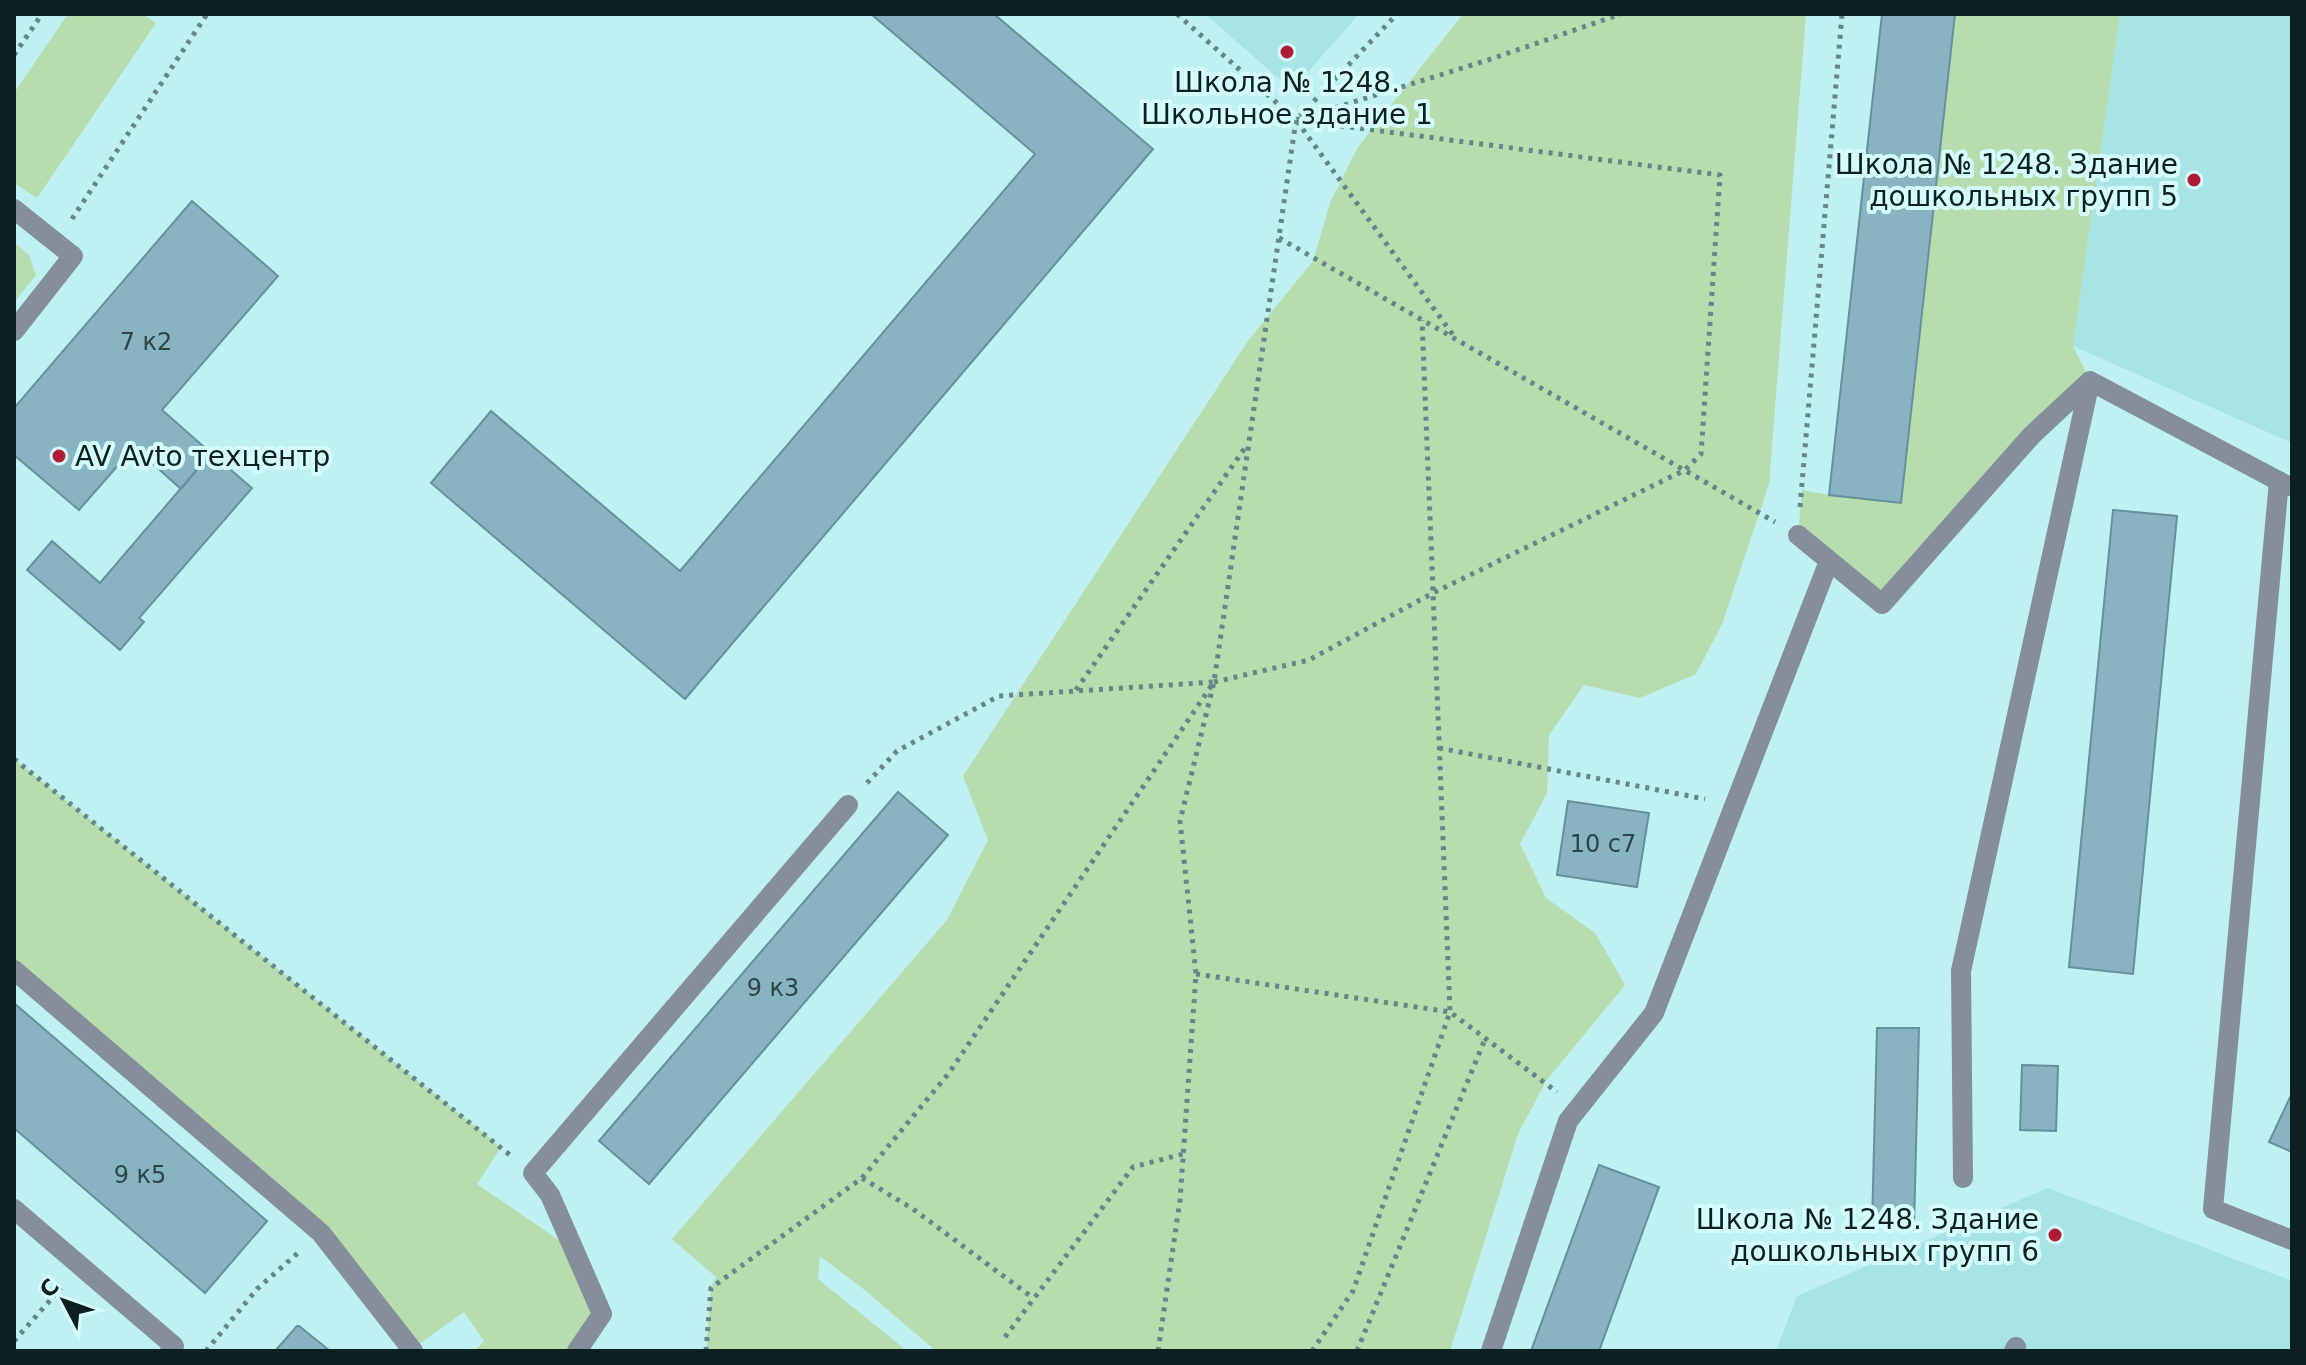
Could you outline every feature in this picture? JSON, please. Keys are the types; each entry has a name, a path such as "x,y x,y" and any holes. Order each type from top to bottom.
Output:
{"lane":[{"path":"14,209 73,256 14,331"},
{"path":"1798,535 1882,604 2032,435 2090,381"},
{"path":"2090,381 2285,484 2213,1209 2292,1240"},
{"path":"1963,1178 1961,971 2090,381"},
{"path":"1491,1351 1568,1121 1654,1013 1829,561"},
{"path":"577,1351 602,1314 550,1195 533,1173 848,805"},
{"path":"14,970 321,1233 413,1351"},
{"path":"14,1209 174,1346 170,1351"}],"path":[{"path":"14,55 42,14"},
{"path":"56,243 207,14"},
{"path":"1177,14 1296,120 1456,339"},
{"path":"1158,1351 1180,1200 1196,974 1180,821 1214,682 1296,120 1397,14"},
{"path":"1296,120 1491,59 1621,14"},
{"path":"1279,238 1798,535 1842,14"},
{"path":"848,805 897,751 999,696 1214,682 1309,660 1433,593 1685,470 1701,454 1720,175 1296,120"},
{"path":"1312,1351 1353,1291 1450,1012 1422,319"},
{"path":"1076,690 1249,443"},
{"path":"706,1351 711,1288 862,1178 949,1073 1214,682"},
{"path":"1439,748 1734,805"},
{"path":"14,759 533,1173"},
{"path":"1196,974 1450,1012 1578,1108"},
{"path":"1357,1351 1485,1039"},
{"path":"1005,1337 1133,1167 1183,1154"},
{"path":"862,1178 913,1209 1033,1298"},
{"path":"206,1351 257,1289 321,1233"},
{"path":"14,1341 80,1265"}],"shaded area":[{"name":"Школа № 1248. Школьное здание 1","path":"1205,14 1359,14 1292,90"},
{"name":"Школа № 1248. Здание дошкольных групп 5","path":"2120,14 2292,14 2292,443 2073,346"},
{"name":"Школа № 1248. Здание дошкольных групп 6","path":"2048,1188 2292,1281 2292,1351 1776,1351 1797,1296"}],"green space":[{"path":"68,14 143,14 156,23 37,198 14,183 14,93"},
{"path":"1463,14 1806,14 1769,484 1722,624 1696,674 1640,698 1584,685 1549,735 1547,793 1520,844 1546,898 1595,933 1625,985 1546,1081 1518,1134 1450,1351 936,1351 820,1256 818,1279 907,1351 706,1351 711,1288 716,1277 672,1239 947,920 988,840 963,776 1248,341 1313,261 1330,203 1358,147"},
{"path":"1955,14 2120,14 2073,346 2090,381 1882,604 1798,535 1802,490 1829,495"},
{"path":"14,242 29,255 36,275 14,302"},
{"path":"14,759 501,1147 477,1184 576,1252 602,1314 577,1351 474,1351 484,1341 464,1312 412,1349 321,1233 14,970"}],"building":[{"path":"871,14 994,14 1153,149 685,699 431,483 491,411 680,571 1035,154"},
{"path":"1882,14 1955,14 1901,503 1829,495"},
{"path":"192,201 278,276 162,410 211,453 181,489 134,447 79,510 14,455 14,408"},
{"path":"211,453 252,488 139,618 144,622 120,650 27,570 52,541 100,583"},
{"path":"2113,510 2177,516 2133,974 2069,967"},
{"path":"898,792 948,835 649,1184 599,1141"},
{"path":"1568,801 1649,813 1637,887 1557,875"},
{"path":"14,1003 267,1221 205,1293 14,1128"},
{"path":"1877,1028 1919,1028 1914,1227 1872,1226"},
{"path":"2022,1065 2058,1066 2056,1131 2020,1130"},
{"path":"2292,1093 2292,1152 2269,1142"},
{"path":"1599,1165 1659,1187 1599,1351 1531,1351"},
{"path":"299,1326 330,1351 275,1351"}],"place":[{"name":"Школа № 1248. Школьное здание 1","path":"1287,52"},
{"name":"Школа № 1248. Здание дошкольных групп 5","path":"2194,180"},
{"name":"AV Avto техцентр","path":"59,456"},
{"name":"Школа № 1248. Здание дошкольных групп 6","path":"2055,1235"}]}
